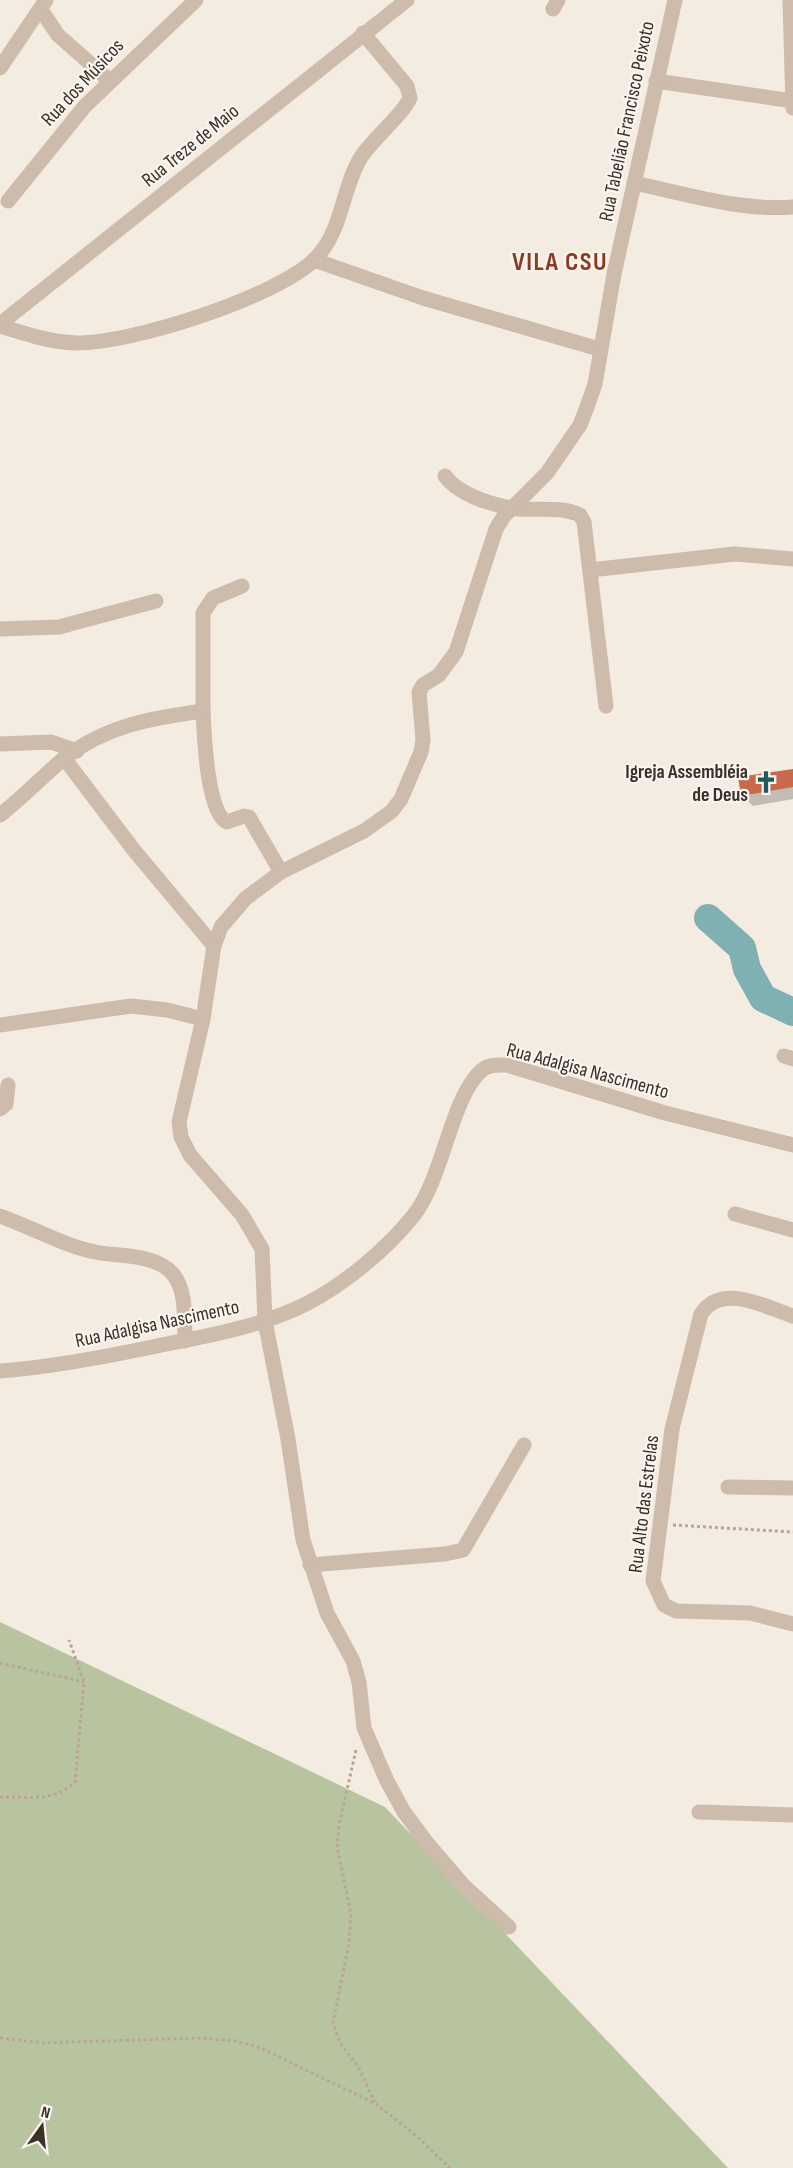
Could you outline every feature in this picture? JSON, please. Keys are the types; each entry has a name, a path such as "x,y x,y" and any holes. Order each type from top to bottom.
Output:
{"street":[{"name":"Rua dos Músicos","path":"8,201 85,106 196,0"},
{"name":"Rua Treze de Maio","path":"0,325 407,0"},
{"name":"Rua Tabelião Francisco Peixoto","path":"509,1927 463,1885 415,1827 387,1781 364,1728 359,1682 353,1661 327,1613 303,1540 288,1439 265,1321 263,1257 258,1239 243,1215 190,1155 181,1137 180,1112 203,1019 214,946 221,927 235,908 281,872 363,831 392,811 402,799 422,752 419,692 423,685 439,675 456,652 496,529 512,508 548,473 580,425 595,384 599,349 675,0"},
{"path":"790,0 793,108"},
{"path":"44,5 58,35 110,81"},
{"path":"0,68 44,5"},
{"path":"0,325 39,338 75,343 116,341 265,292 314,260 341,214 348,183 359,160 378,134 404,108 410,98 407,87 363,33"},
{"path":"656,81 793,101"},
{"path":"634,183 736,206 793,207"},
{"path":"314,260 423,298 599,349"},
{"path":"445,476 451,484 474,496 512,508 563,510 580,515 584,522 606,706"},
{"path":"590,570 735,554 793,559"},
{"path":"242,586 213,598 203,613 203,711 208,769 220,816 227,822 244,816 249,817 281,872"},
{"path":"0,629 59,627 156,601"},
{"path":"0,815 71,755 116,728 134,722 203,711"},
{"path":"0,744 51,742 71,755 133,849 214,946"},
{"path":"0,1025 131,1006 167,1010 203,1019"},
{"name":"Rua Adalgisa Nascimento","path":"0,1371 31,1369 185,1341 265,1321 305,1304 345,1278 370,1258 413,1216 423,1203 463,1099 475,1079 489,1066 507,1065 665,1113 793,1145"},
{"path":"0,1109 6,1104 8,1085"},
{"path":"735,1214 793,1230"},
{"path":"0,1216 83,1249 131,1256 164,1266 176,1278 182,1296 185,1341"},
{"name":"Rua Alto das Estrelas","path":"793,1317 731,1297 713,1302 701,1314 672,1429 653,1581 664,1605 676,1611 750,1613 793,1624"},
{"path":"310,1565 445,1554 463,1550 524,1446"},
{"path":"728,1487 793,1488"},
{"path":"699,1812 793,1815"}],"path":[{"path":"660,1524 793,1532"},
{"path":"0,1797 51,1797 65,1792 75,1782 84,1682 69,1640"},
{"path":"0,1663 84,1682"},
{"path":"364,1728 339,1825 337,1847 351,1914 349,1943 333,2023 340,2043 359,2068 375,2104"},
{"path":"0,2038 42,2043 201,2038 237,2041 261,2048 375,2104 414,2134 450,2168"}],"green space":[{"path":"0,1622 385,1807 728,2168 0,2168"}],"building":[{"name":"Igreja Assembléia de Deus","path":"793,769 793,787 741,796 738,777"}],"waterway":[{"path":"708,918 742,948 747,969 763,998 793,1012"}],"place":[{"name":"Igreja Assembléia de Deus","path":"766,782"}],"district":[{"name":"VILA CSU","path":"560,261"}]}
